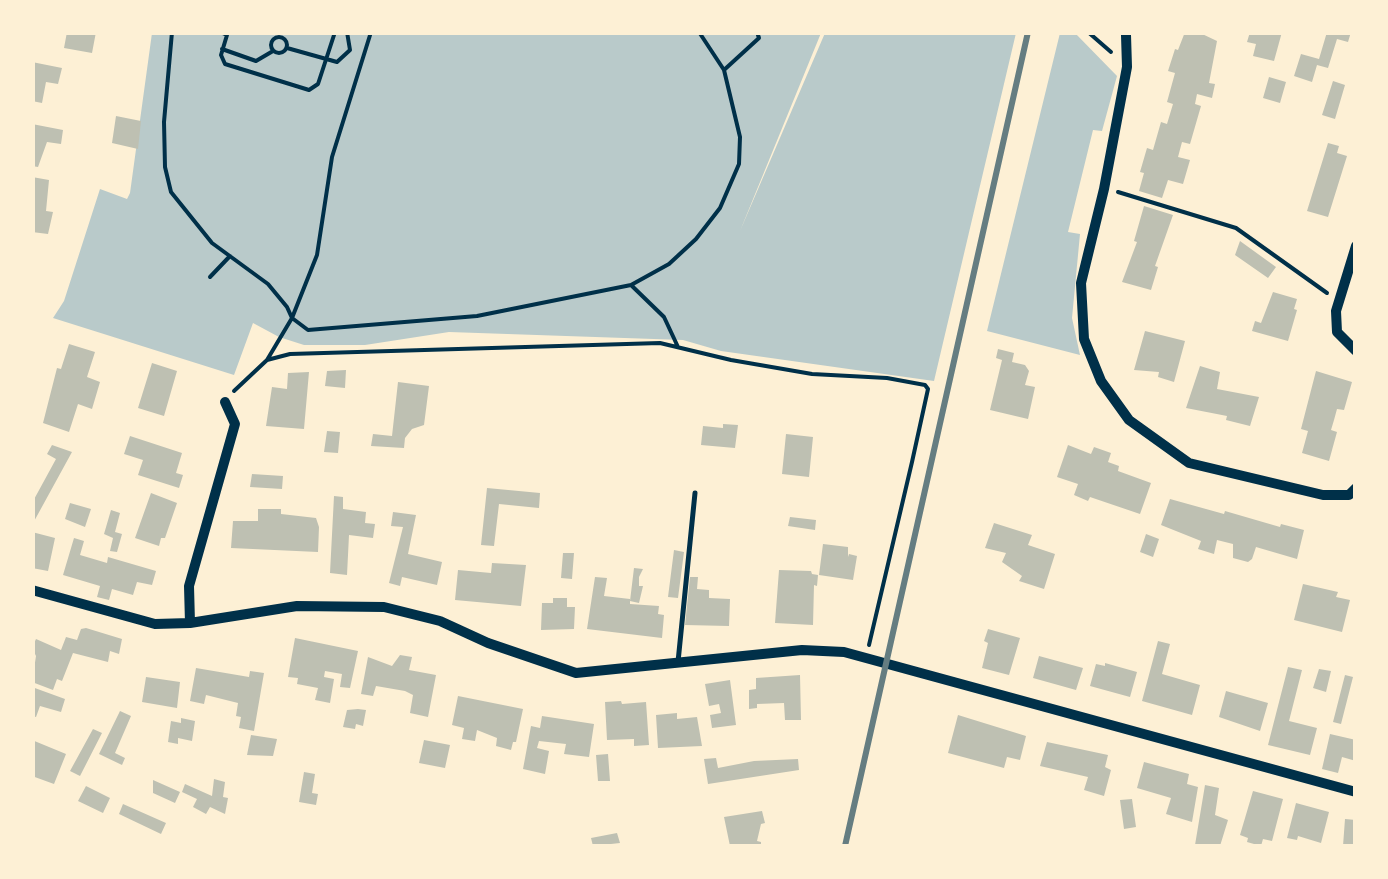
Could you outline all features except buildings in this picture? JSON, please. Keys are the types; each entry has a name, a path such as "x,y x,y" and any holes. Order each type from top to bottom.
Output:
{"street":[{"path":"1126,34 1127,67 1081,283 1084,340 1101,381 1129,420 1189,463 1323,496 1349,494 1356,488"},
{"path":"1356,246 1336,311 1337,332 1356,351"},
{"path":"190,623 189,586 236,424 225,402"},
{"path":"32,590 155,624 190,623 298,606 384,607 440,621 488,643 576,673 802,650 866,657 1356,792"}],"lane":[{"path":"678,662 695,493"}],"path":[{"path":"172,32 164,122 165,167 171,192 212,242 280,295 292,318 308,330 477,316 631,285 669,264 696,239 720,208 738,164 740,137 724,70 698,32"},
{"path":"220,32 227,35 222,49 225,64 303,90 318,84 335,32"},
{"path":"287,48 338,62 350,45 347,32"},
{"path":"267,360 292,318 317,255 332,157 370,32"},
{"path":"724,70 760,38 758,32"},
{"path":"1088,32 1127,67"},
{"path":"272,51 271,40 282,35 287,48"},
{"path":"222,49 256,60 287,48"},
{"path":"1104,188 1236,228 1327,293 1342,294"},
{"path":"210,277 230,256"},
{"path":"631,285 664,317 678,347"},
{"path":"225,402 267,360 290,354 660,343 812,374 888,378 925,385 928,388 912,462 866,657"}],"shaded area":[{"path":"152,33 821,33 740,231 825,33 1016,33 934,381 721,351 683,340 449,332 365,345 304,345 253,323 234,375 53,318 64,301 100,189 127,199 130,193"},
{"path":"1060,33 1075,33 1117,76 1102,131 1093,130 1068,232 1080,234 1072,318 1080,355 987,331"}],"railway":[{"path":"845,846 1028,32"}]}
